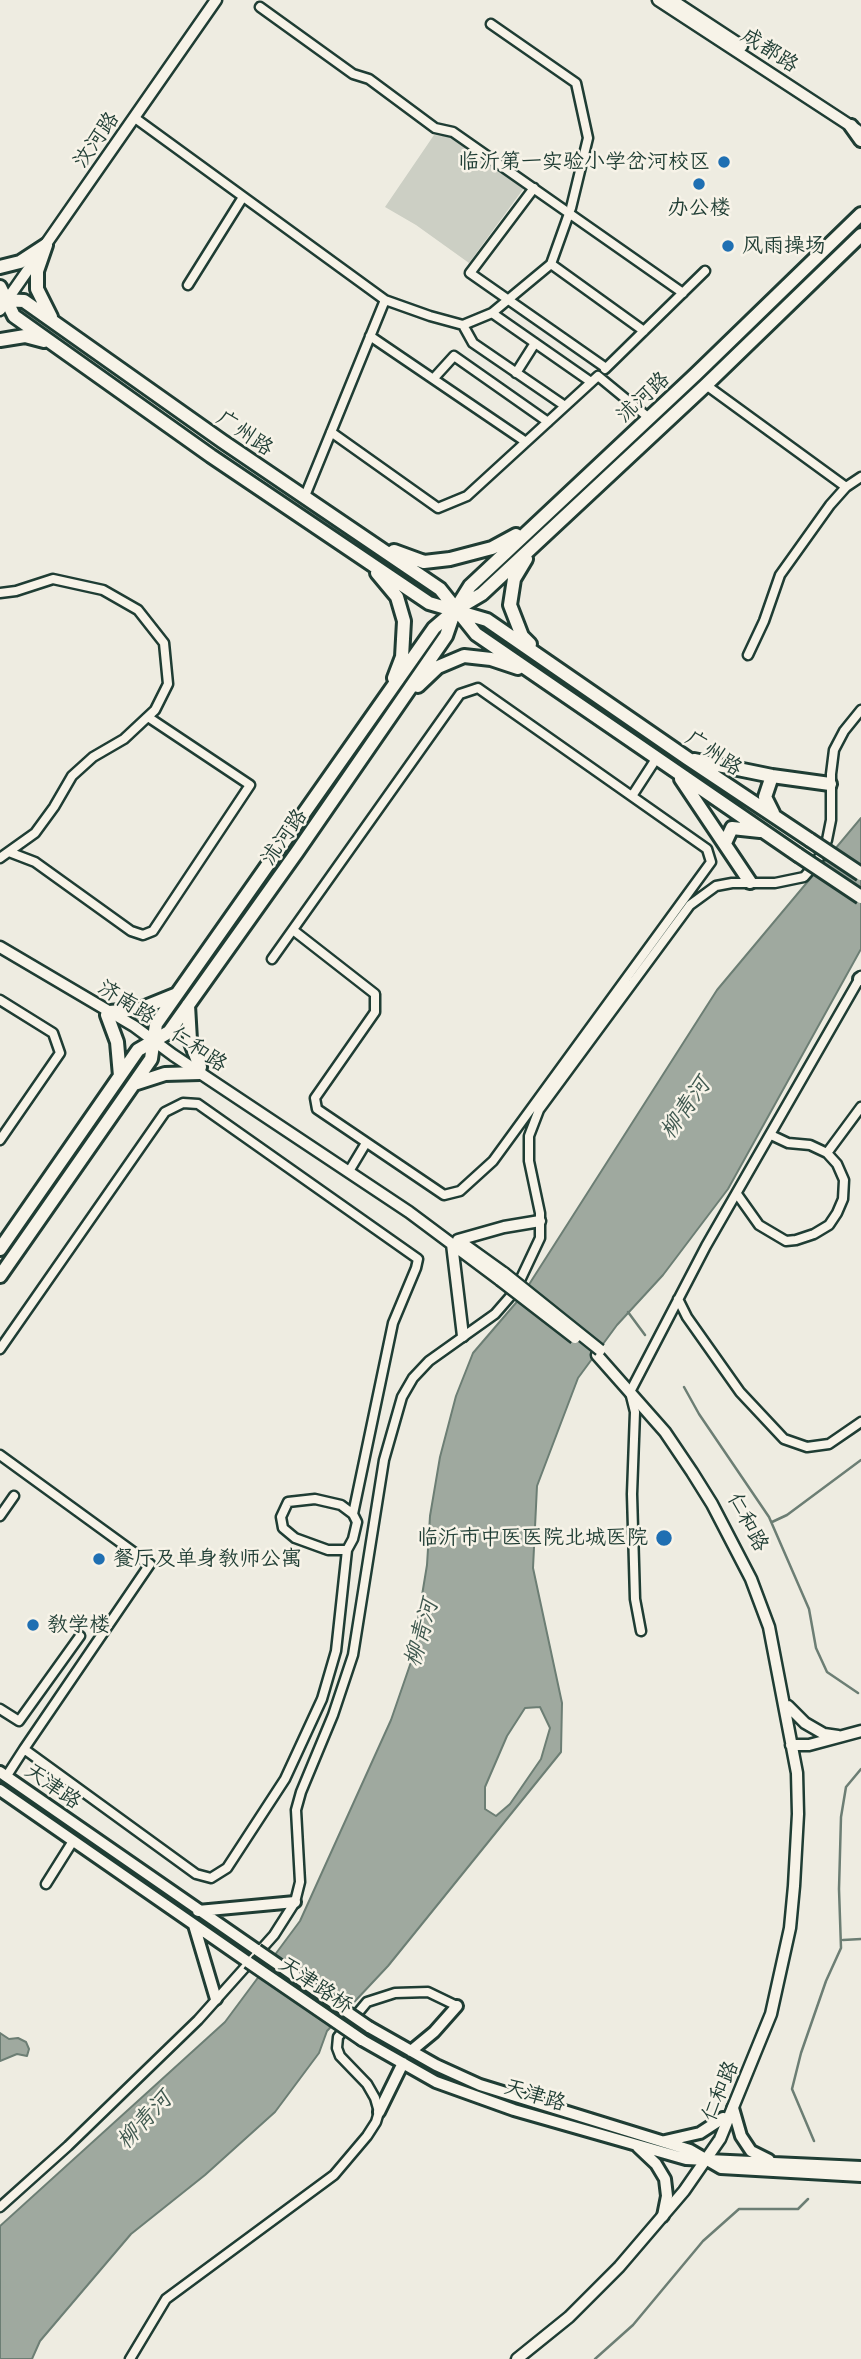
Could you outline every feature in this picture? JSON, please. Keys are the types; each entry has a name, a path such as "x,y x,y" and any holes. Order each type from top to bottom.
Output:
{"main road":[{"path":"858,127 861,140"},
{"name":"沭河路","path":"0,1250 138,1050 169,1032 446,636 455,610 470,586 649,418 859,214"},
{"name":"沭河路","path":"0,1276 151,1059 156,1024 434,628 455,610 482,594 706,385 861,235"},
{"path":"0,267 20,262 46,245"},
{"path":"46,245 37,271 37,289 55,323"},
{"name":"广州路","path":"0,287 1,304 14,316 368,562 429,603 487,620 861,874"},
{"name":"广州路","path":"1,304 24,301 440,589 477,634 531,673 861,897"},
{"path":"0,340 25,336 51,343"},
{"path":"376,545 424,562 450,559 492,548 532,527"},
{"path":"538,542 514,579 510,606 522,636 547,662"},
{"path":"368,562 397,597 404,621 402,657 386,698"},
{"path":"400,703 438,667 464,656 491,659 531,673"},
{"path":"687,758 772,776 830,784"},
{"path":"677,773 750,882"},
{"path":"772,776 765,797 775,817"},
{"path":"725,843 732,828 762,831"},
{"path":"120,1076 117,1042 109,1014 140,1009 177,994"},
{"path":"133,1084 165,1074 200,1070 190,1040 188,1005"},
{"name":"天津路","path":"3,1774 257,1950"},
{"name":"天津路","path":"0,1790 248,1962"},
{"path":"198,1911 295,1902"},
{"path":"194,1924 216,1999"},
{"name":"天津路桥","path":"257,1950 369,2027"},
{"name":"天津路桥","path":"248,1962 362,2040"},
{"path":"411,2051 434,2032 457,2006"},
{"name":"天津路","path":"369,2027 436,2065 480,2085 690,2150 721,2168 861,2176"},
{"name":"天津路","path":"362,2040 436,2082 514,2110 686,2159 861,2167"},
{"path":"379,2112 403,2063"},
{"path":"733,2108 741,2136 751,2151 772,2162"},
{"path":"660,2141 700,2133 723,2118"},
{"path":"636,2145 656,2164 665,2179 667,2196 663,2216"}],"street":[{"name":"汶河路","path":"1,304 46,245 216,0"},
{"name":"成都路","path":"658,0 858,127"},
{"name":"成都路","path":"672,0 858,127"},
{"path":"260,7 353,74 369,79 435,128 453,132 683,293"},
{"path":"135,118 385,300 463,324 492,313 551,264 569,213 588,138 576,83 491,24"},
{"path":"534,188 470,273 606,368"},
{"path":"188,285 243,197"},
{"path":"551,264 644,331"},
{"path":"331,432 438,508 467,496 595,379 705,271"},
{"path":"305,496 385,300"},
{"path":"492,313 595,379 649,418"},
{"path":"463,324 473,343 565,406"},
{"path":"370,336 526,442"},
{"path":"516,373 535,343"},
{"path":"434,378 454,356 548,422"},
{"path":"706,385 846,487"},
{"path":"748,655 764,621 780,575 830,505 846,487 861,477"},
{"path":"0,593 16,591 53,579 103,590 138,610 164,643 168,684 155,710 124,740 93,757 72,776 35,833 0,858"},
{"path":"272,959 460,694 478,688 707,849 711,862 493,1161 460,1191 444,1195 317,1109 315,1098 375,1012 375,994 293,930"},
{"path":"0,2207 127,2090 198,2020 274,1935 295,1902 300,1882 296,1810 353,1655 384,1460 402,1397 413,1378 429,1361 495,1314 515,1291 540,1238 540,1221 529,1161 529,1136 539,1110 690,905 716,887 732,883 775,883 804,877 817,862 827,840 831,820 830,784 834,750 861,709"},
{"path":"9,852 35,862 131,931 143,935 153,931 250,785 148,717"},
{"path":"632,796 656,759"},
{"name":"济南路","path":"0,949 153,1041"},
{"path":"641,1631 635,1600 632,1494 635,1412 632,1390 706,1246 861,978"},
{"path":"0,1000 53,1032 60,1053 0,1140"},
{"name":"仁和路","path":"153,1041 175,1051 455,1242"},
{"name":"仁和路","path":"200,1070 351,1168 502,1277 598,1352 668,1429 696,1469 756,1577 774,1625 788,1706 793,1826 786,1927 767,2012 751,2056 688,2194 622,2270 572,2320 525,2359"},
{"path":"1,1347 165,1112 183,1103 198,1104 418,1259 393,1323 353,1514 355,1531 347,1550 336,1651 322,1699 285,1779 227,1868 211,1878 195,1874 24,1749"},
{"path":"827,1153 861,1107"},
{"path":"737,1194 759,1225 786,1241 814,1234 829,1225 837,1213 843,1199 844,1180 837,1164 827,1153 810,1145 788,1143 771,1135"},
{"path":"351,1168 366,1143"},
{"path":"463,1336 455,1242 505,1227 540,1221"},
{"path":"678,1299 687,1317 740,1392 785,1438 807,1447 829,1444 861,1422"},
{"name":"仁和路","path":"517,2359 594,2293 684,2192 720,2139 771,2014 790,1928 798,1814 797,1773 769,1627 751,1579 712,1504 665,1432 632,1390"},
{"path":"0,1455 150,1564 24,1749 3,1774"},
{"path":"0,1516 14,1496"},
{"path":"347,1550 328,1550 295,1538 283,1528 281,1517 288,1502 315,1499 341,1505 353,1514"},
{"path":"355,1531 373,1534"},
{"path":"0,1709 19,1721 80,1636"},
{"path":"788,1706 805,1723 824,1734 842,1736"},
{"path":"791,1745 809,1745 861,1731"},
{"path":"46,1884 73,1841"},
{"path":"130,2359 166,2299 334,2175 368,2136 379,2112 375,2098 367,2084 340,2056 337,2048 338,2037 367,2002 395,1993 428,1992 457,2006"}],"shaded area":[{"path":"434,135 452,137 524,188 469,263 416,225 385,207"}],"water":[{"name":"柳青河","path":"861,818 861,949 728,1189 663,1275 617,1325 578,1378 537,1486 533,1568 562,1703 561,1752 388,1966 327,2031 319,2053 275,2112 205,2175 131,2234 40,2341 32,2359 0,2359 0,2226 225,2022 300,1921 391,1720 411,1662 427,1565 430,1516 440,1457 456,1396 473,1353 521,1297 717,990","holes":["540,1707 550,1728 541,1759 510,1804 496,1816 485,1809 485,1787 507,1736 525,1708"]},
{"path":"0,2033 9,2039 18,2038 26,2042 29,2049 27,2056 17,2054 0,2061"}],"waterway":[{"path":"628,1312 645,1335"},
{"path":"684,1387 699,1414 769,1517 809,1609 816,1648 827,1672 858,1693"},
{"path":"772,1522 787,1515 861,1460"},
{"path":"814,2141 792,2089 801,2053 826,1981 841,1948 841,1817 846,1787 861,1769"},
{"path":"843,1940 861,1939"},
{"path":"595,2359 633,2325 703,2241 739,2209 798,2209 808,2199"}],"place":[{"name":"临沂第一实验小学岔河校区","path":"724,162"},
{"name":"办公楼","path":"699,184"},
{"name":"风雨操场","path":"728,246"},
{"name":"临沂市中医医院北城医院","path":"664,1538"},
{"name":"餐厅及单身教师公寓","path":"99,1559"},
{"name":"教学楼","path":"33,1625"}]}
